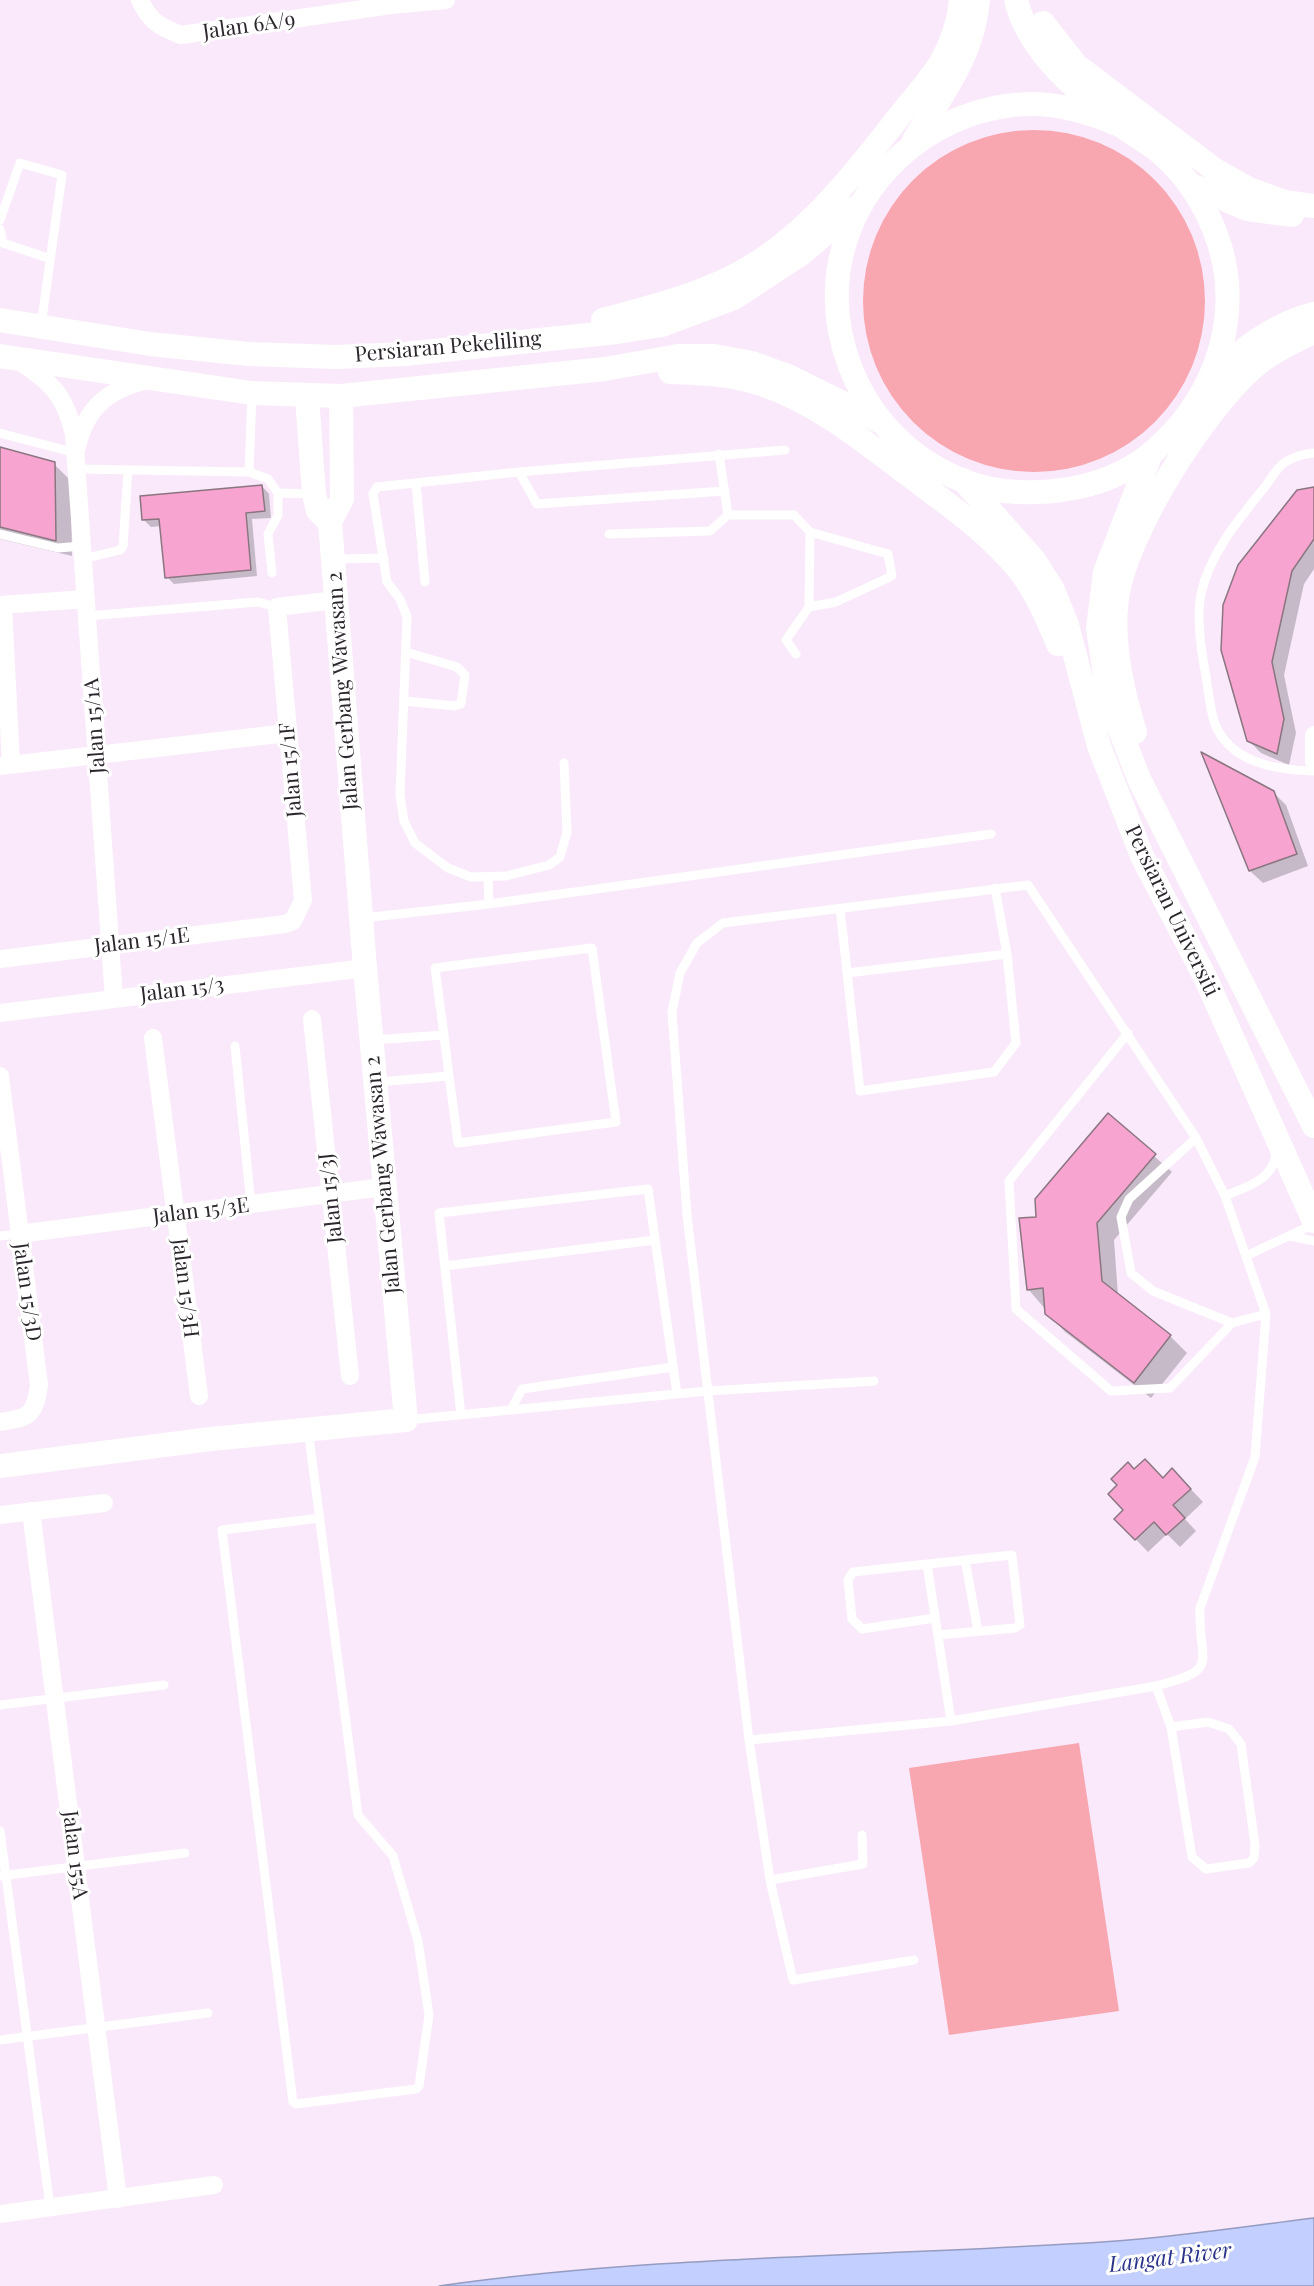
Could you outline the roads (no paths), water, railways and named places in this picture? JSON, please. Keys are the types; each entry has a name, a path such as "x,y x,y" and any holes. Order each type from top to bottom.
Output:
{"main road":[{"path":"522,341 655,308 703,290 752,266 793,236 851,178 940,64 960,17 961,0"},
{"path":"911,144 969,47 976,26 978,0"},
{"path":"1016,0 1018,11 1033,39 1052,63 1122,126 1159,151 1189,184 1209,217 1224,263 1226,321 1221,350 1211,377 1196,405 1176,431 1151,453 1124,471 1093,484 1061,491 1028,493 994,490 963,480 918,456 880,421 859,389 844,353 837,315 837,276 845,239 861,203 883,171 911,144 938,127 967,114 998,106 1030,104 1062,106 1093,114 1122,126"},
{"path":"1031,0 1050,35 1076,65 1215,171 1249,189 1286,202 1314,206"},
{"path":"1189,184 1247,209 1314,216"},
{"name":"Persiaran Pekeliling","path":"0,320 150,344 249,354 336,357 405,354 662,325 734,298 801,254 861,203"},
{"path":"1211,377 1236,355 1282,325 1314,314"},
{"path":"1175,854 1128,704 1116,648 1120,587 1131,546 1149,508 1204,425 1254,366 1281,348 1314,332"},
{"name":"Persiaran Pekeliling","path":"9,358 252,393 308,397 341,396 605,369 678,356 714,356 752,363 806,384 880,421"},
{"path":"605,369 722,374 764,385 809,404 846,428 984,532 1021,573 1048,620 1063,658 1093,769 1108,800 1142,856"},
{"name":"Jalan Gerbang Wawasan 2","path":"341,396 342,499 330,522 360,918 406,1420"},
{"name":"Jalan Gerbang Wawasan 2","path":"308,397 314,494 318,511 330,522"},
{"name":"Persiaran Universiti","path":"1151,453 1105,572 1098,629 1109,701 1139,779 1175,854 1314,1126"},
{"name":"Persiaran Universiti","path":"963,480 1034,560 1053,590 1067,625 1099,746 1142,856 1206,979 1314,1222"},
{"path":"0,1466 211,1439 406,1420"}],"street":[{"name":"Jalan 6A/9","path":"140,0 147,15 159,27 181,34 195,34 390,2 446,0"},
{"name":"Jalan 15/1A","path":"9,358 58,392 70,417 77,461 114,999"},
{"name":"Jalan 15/1A","path":"77,461 83,429 97,406 119,388 155,379"},
{"path":"277,607 336,600"},
{"path":"87,608 1,605 6,766 288,732"},
{"name":"Jalan 15/1F","path":"277,607 303,900 292,921 285,924"},
{"path":"1314,735 1314,762"},
{"name":"Jalan 15/1E","path":"0,959 285,924"},
{"name":"Jalan 15/3","path":"0,1013 365,968"},
{"name":"Jalan 15/3J","path":"312,1019 350,1377"},
{"name":"Jalan 15/3H","path":"153,1038 199,1396"},
{"name":"Jalan 15/3D","path":"0,1076 39,1386 38,1400 32,1412 24,1419 0,1422"},
{"name":"Jalan 15/3E","path":"19,1234 383,1187"},
{"path":"0,1515 104,1503"},
{"name":"Jalan 155A","path":"32,1511 118,2199"},
{"path":"0,2214 214,2185"}],"lane":[{"path":"0,220 21,163 62,175 48,258 40,328"},
{"path":"0,229 3,243 48,258"},
{"path":"249,472 252,393"},
{"path":"0,433 77,461 128,470 249,472 268,478 278,493 278,515 268,534 272,573"},
{"path":"564,763 567,832 560,857 549,865 506,876 471,877 448,868 415,843 407,829 400,795 408,617 400,599 387,582 373,494 377,487 519,472 785,450"},
{"path":"1314,453 1294,457 1282,465 1238,520 1215,556 1201,594 1201,653 1214,722 1224,739 1239,753 1260,764 1281,770 1314,771"},
{"path":"719,454 728,515"},
{"path":"0,534 83,553 120,550 123,546 128,470"},
{"path":"519,472 537,504 725,491"},
{"path":"416,483 425,582"},
{"path":"278,493 314,494"},
{"path":"609,534 710,531 728,515 794,515 810,532 888,554 892,576 836,602 809,607"},
{"path":"796,654 786,640 809,607 810,532"},
{"path":"333,559 384,558"},
{"path":"87,608 258,602 277,607"},
{"path":"404,701 455,706 461,704 465,675 457,668 406,652"},
{"path":"360,918 489,904 992,834"},
{"path":"488,877 489,904"},
{"path":"749,1740 951,1721 1156,1686 1189,1678 1200,1669 1204,1655 1199,1631 1200,1608 1255,1457 1266,1314 1248,1255 1225,1196 1196,1138 1028,885 723,923 697,943 680,973 672,1012 687,1215 749,1740 770,1880 793,1980 914,1960"},
{"path":"840,909 860,1091 994,1072 1016,1043 1007,954 995,888"},
{"path":"592,948 616,1122 458,1143 444,1035 435,968 592,948"},
{"path":"847,973 1007,954"},
{"path":"1128,1033 1009,1180 1016,1309 1111,1391 1170,1388 1232,1323 1266,1314"},
{"path":"372,1040 444,1035"},
{"path":"235,1046 251,1204"},
{"path":"374,1082 449,1076"},
{"path":"1225,1196 1268,1175 1275,1161 1277,1137"},
{"path":"1196,1138 1129,1199 1124,1208 1121,1217 1131,1273 1153,1291 1232,1323"},
{"path":"461,1415 439,1213 648,1189 677,1394"},
{"path":"1248,1255 1314,1222"},
{"path":"0,1236 19,1234"},
{"path":"1289,1235 1314,1242"},
{"path":"445,1266 655,1240"},
{"path":"511,1410 522,1389 673,1367"},
{"path":"406,1420 708,1391 874,1381"},
{"path":"308,1429 320,1518 358,1815 393,1856 418,1941 429,2015 419,2086 416,2089 296,2104 293,2102 222,1530 320,1518"},
{"path":"935,1618 862,1629 852,1619 848,1580 853,1572 1012,1555 1020,1625 1015,1628 938,1635"},
{"path":"965,1560 978,1631"},
{"path":"927,1564 951,1721"},
{"path":"0,1705 164,1685"},
{"path":"1156,1686 1171,1727 1192,1857 1206,1869 1249,1863 1254,1858 1254,1845 1241,1744 1229,1729 1209,1722 1171,1727"},
{"path":"0,1831 3,1876 50,2207"},
{"path":"770,1880 863,1864 862,1835"},
{"path":"3,1876 185,1853"},
{"path":"0,2040 208,2013"}],"water":[{"name":"Langat River","path":"1314,2218 1314,2286 439,2286 523,2276 692,2262 1116,2241"}]}
